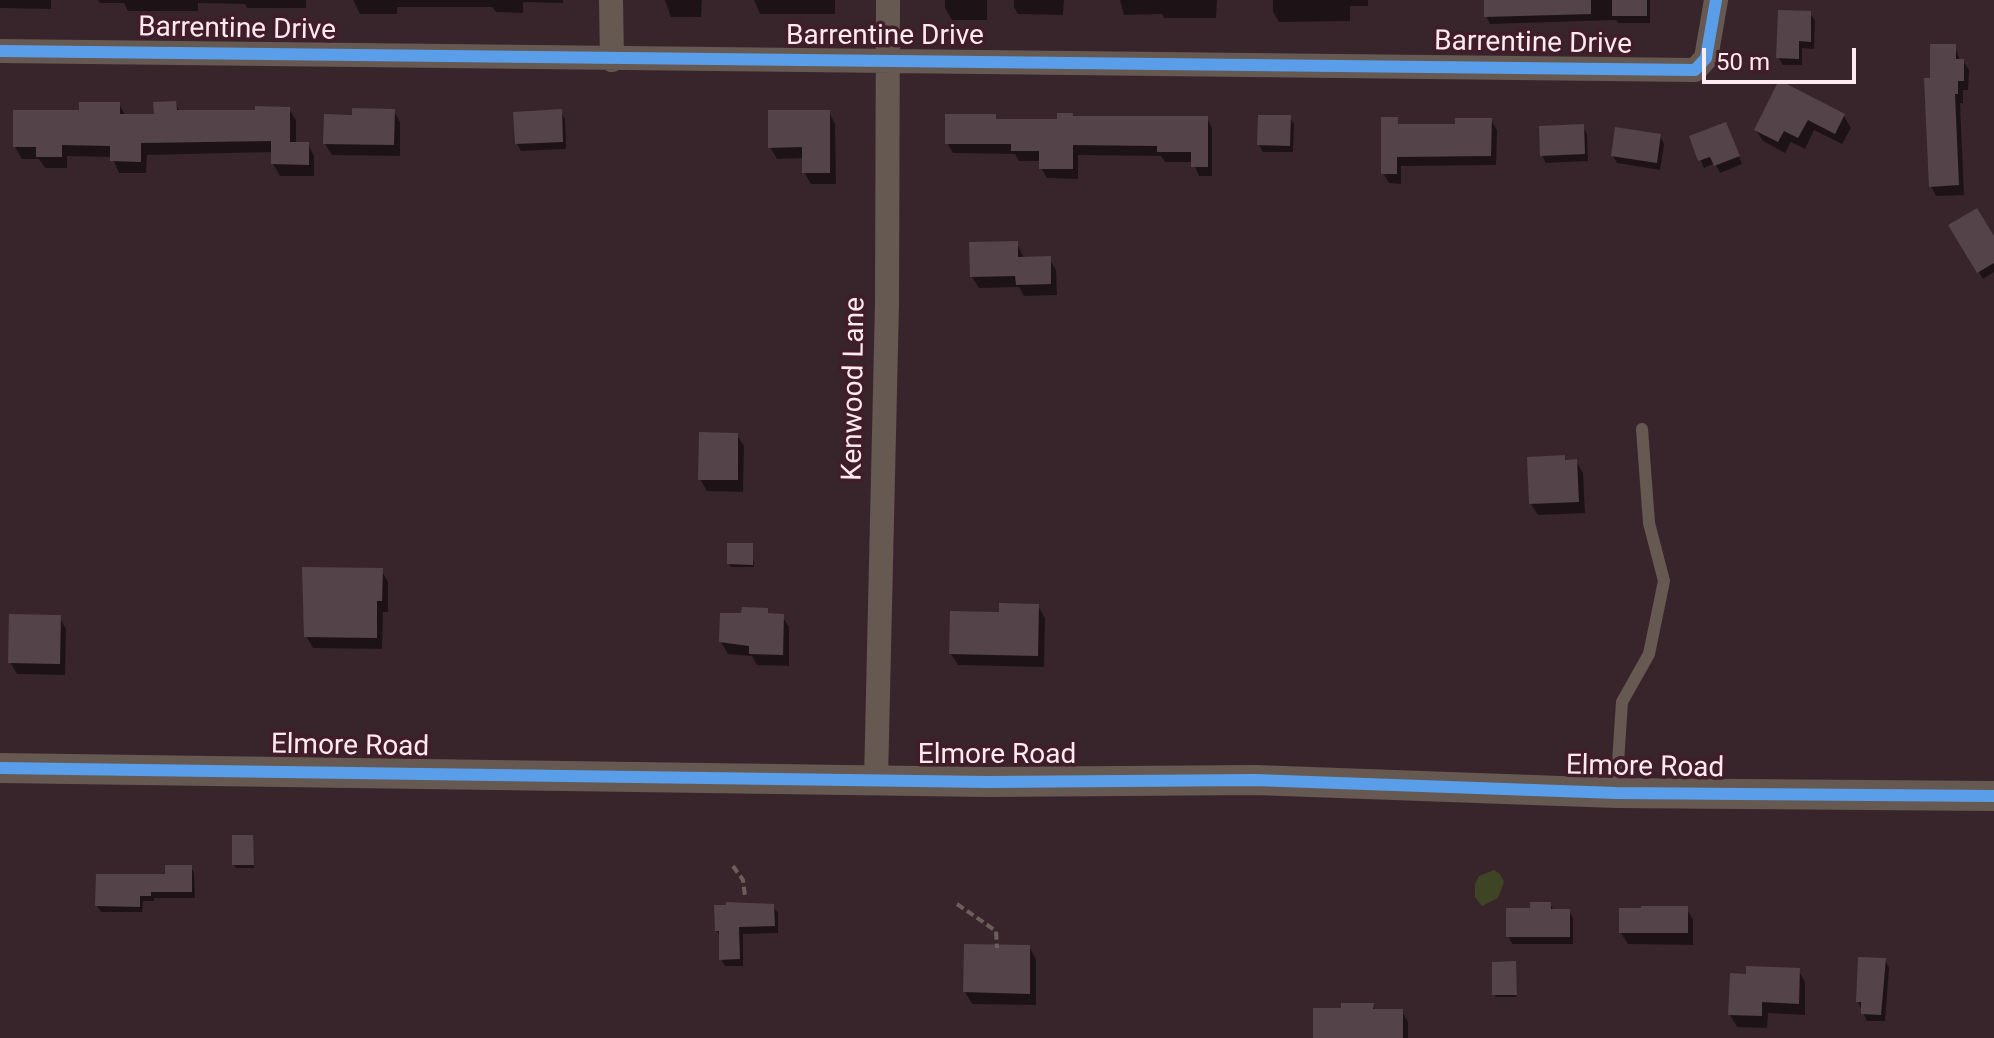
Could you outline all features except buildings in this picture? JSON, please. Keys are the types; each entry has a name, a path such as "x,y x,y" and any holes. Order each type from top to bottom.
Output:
{"street":[{"path":"611,0 612,60"},
{"name":"Kenwood Lane","path":"876,780 887,303 888,0"},
{"name":"Barrentine Drive","path":"0,51 1695,70 1706,58 1716,0"},
{"name":"Elmore Road","path":"0,768 876,780 1255,780 1616,793 1994,796"}],"lane":[{"path":"1616,793 1622,702 1649,654 1664,581 1649,523 1642,429"}],"path":[{"path":"733,866 743,880 745,896"},
{"path":"957,904 996,931 997,948"}],"green space":[{"path":"1494,870 1504,882 1498,898 1482,906 1475,897 1475,884 1479,876"}],"cycle path":[{"path":"0,51 1695,70 1706,58 1716,0"},
{"path":"0,768 988,782 1255,780 1616,793 1994,796"}]}
